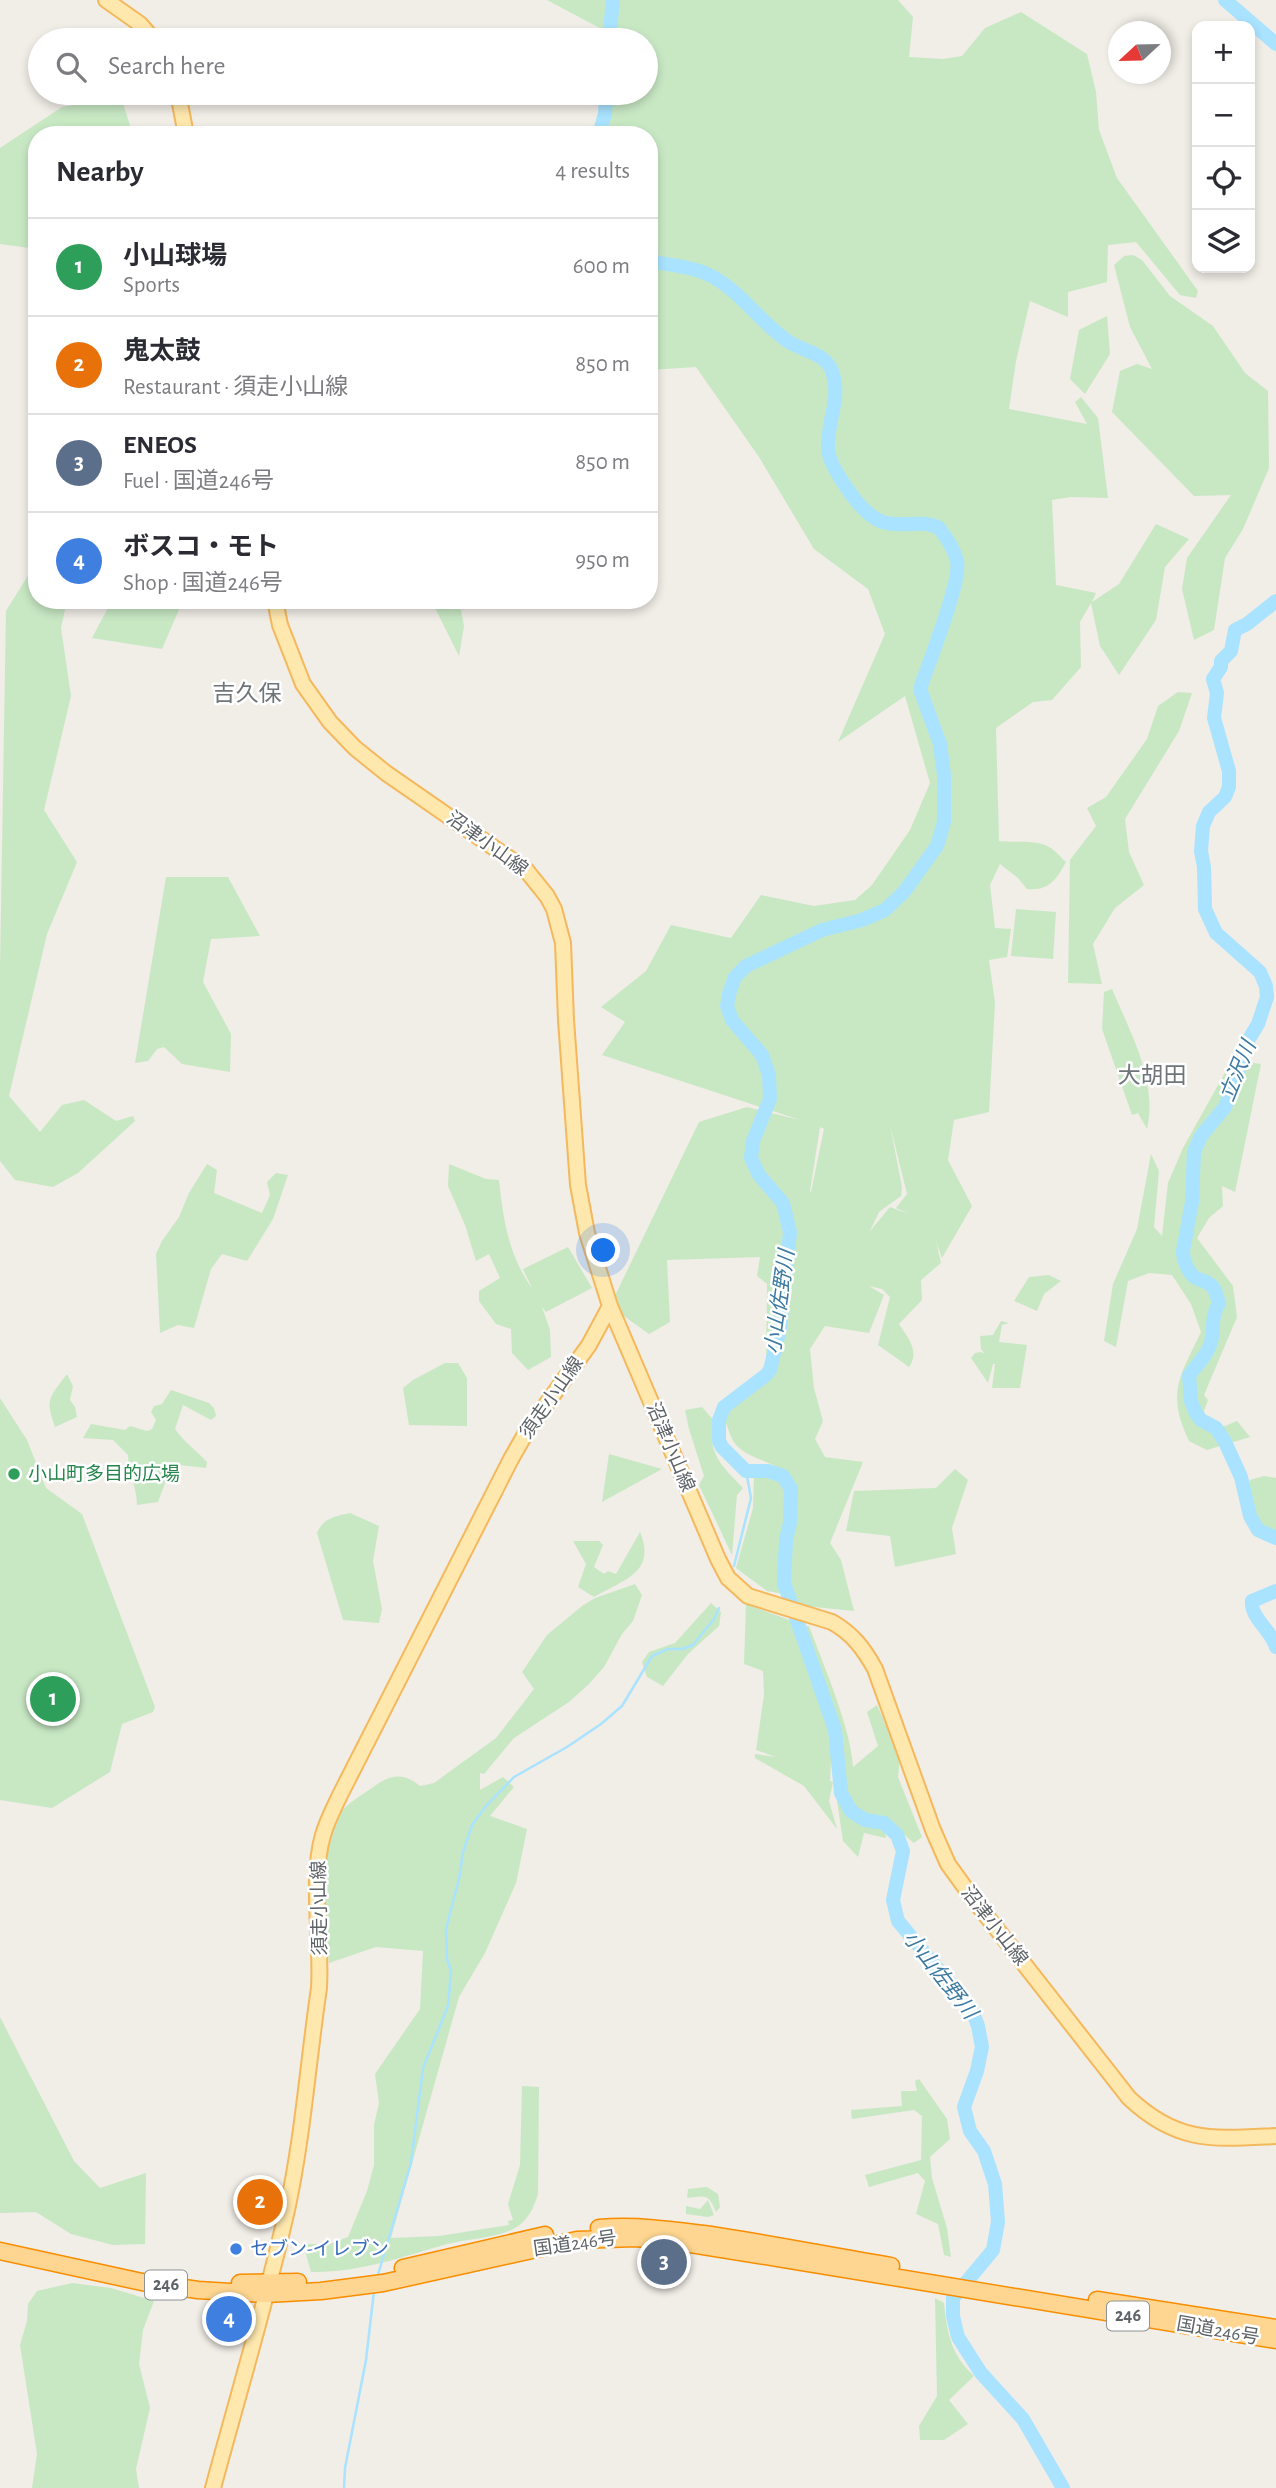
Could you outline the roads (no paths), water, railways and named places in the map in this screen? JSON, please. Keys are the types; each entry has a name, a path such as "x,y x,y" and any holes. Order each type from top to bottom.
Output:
{"highway":[{"name":"国道246号","path":"0,2251 142,2282 198,2290 268,2289 351,2283 567,2242 611,2237 672,2241 934,2278 1276,2340"},
{"name":"国道246号","path":"0,2242 172,2277 268,2289"},
{"name":"国道246号","path":"983,2287 1276,2328"}],"main road":[{"path":"106,0 144,28"},
{"path":"180,105 184,126"},
{"name":"沼津小山線","path":"277,609 280,625 303,684 330,722 355,748 386,773 526,870 547,896 563,943 578,1185 587,1233 610,1306 728,1578 739,1590 769,1604 812,1615 844,1629 863,1648 875,1670 948,1864 967,1892 1129,2098 1156,2120 1188,2134 1225,2138 1276,2136"},
{"name":"須走小山線","path":"213,2488 268,2289 296,2155 319,1988 321,1963 318,1876 323,1835 331,1813 505,1471 527,1431 589,1345 610,1306"}],"waterway":[{"name":"小山佐野川","path":"610,28 613,0"},
{"name":"立沢川","path":"1225,0 1276,44"},
{"name":"小山佐野川","path":"602,126 605,105"},
{"name":"小山佐野川","path":"658,263 693,269 719,280 778,334 824,360 829,365 835,381 828,450 844,484 863,508 877,519 886,523 922,524 939,528 950,543 957,561 950,603 921,686 940,744 944,775 944,822 937,846 904,892 885,910 862,920 822,930 746,966 735,977 729,994 727,1006 732,1020 762,1055 769,1075 770,1099 753,1141 751,1158 759,1175 783,1203 790,1232 780,1329 770,1370 724,1407 719,1420 719,1441 746,1471 768,1471 783,1476 791,1489 784,1583 835,1730 841,1793 851,1811 865,1820 884,1823 897,1835 903,1851 893,1900 898,1921 972,2010 978,2026 982,2047 977,2071 964,2107 970,2131 984,2151 995,2184 998,2222 993,2250 953,2298 953,2316 958,2337 981,2373 1023,2419 1063,2488"},
{"name":"立沢川","path":"1276,601 1235,630 1231,651 1221,661 1221,667 1213,679 1217,693 1214,718 1229,771 1229,787 1225,797 1209,812 1203,826 1201,851 1205,909 1216,933 1260,972 1267,997 1258,1024 1246,1044 1225,1107 1201,1136 1194,1152 1192,1202 1183,1251 1191,1273 1212,1286 1219,1303 1209,1347 1189,1376 1191,1401 1201,1420 1216,1428 1225,1442 1241,1477 1250,1516 1258,1530 1276,1538"},
{"path":"734,1566 751,1498 746,1471"},
{"name":"立沢川","path":"1276,1591 1252,1601 1254,1613 1276,1647"},
{"path":"377,2278 411,2163 423,2068 448,2006 451,1971 447,1959 446,1929 463,1852 472,1825 514,1777 567,1747 622,1706 652,1656 668,1649 682,1649 693,1645 714,1619 719,1608"},
{"path":"344,2488 345,2468 366,2360 374,2291"}],"place":[{"name":"小山町多目的広場","path":"14,1474"},
{"name":"小山球場","path":"53,1699"},
{"name":"鬼太鼓","path":"260,2202"},
{"name":"セブン-イレブン","path":"236,2249"},
{"name":"ENEOS","path":"664,2262"},
{"name":"ボスコ・モト","path":"229,2319"}],"district":[{"name":"吉久保","path":"247,694"},
{"name":"大胡田","path":"1152,1076"}]}
